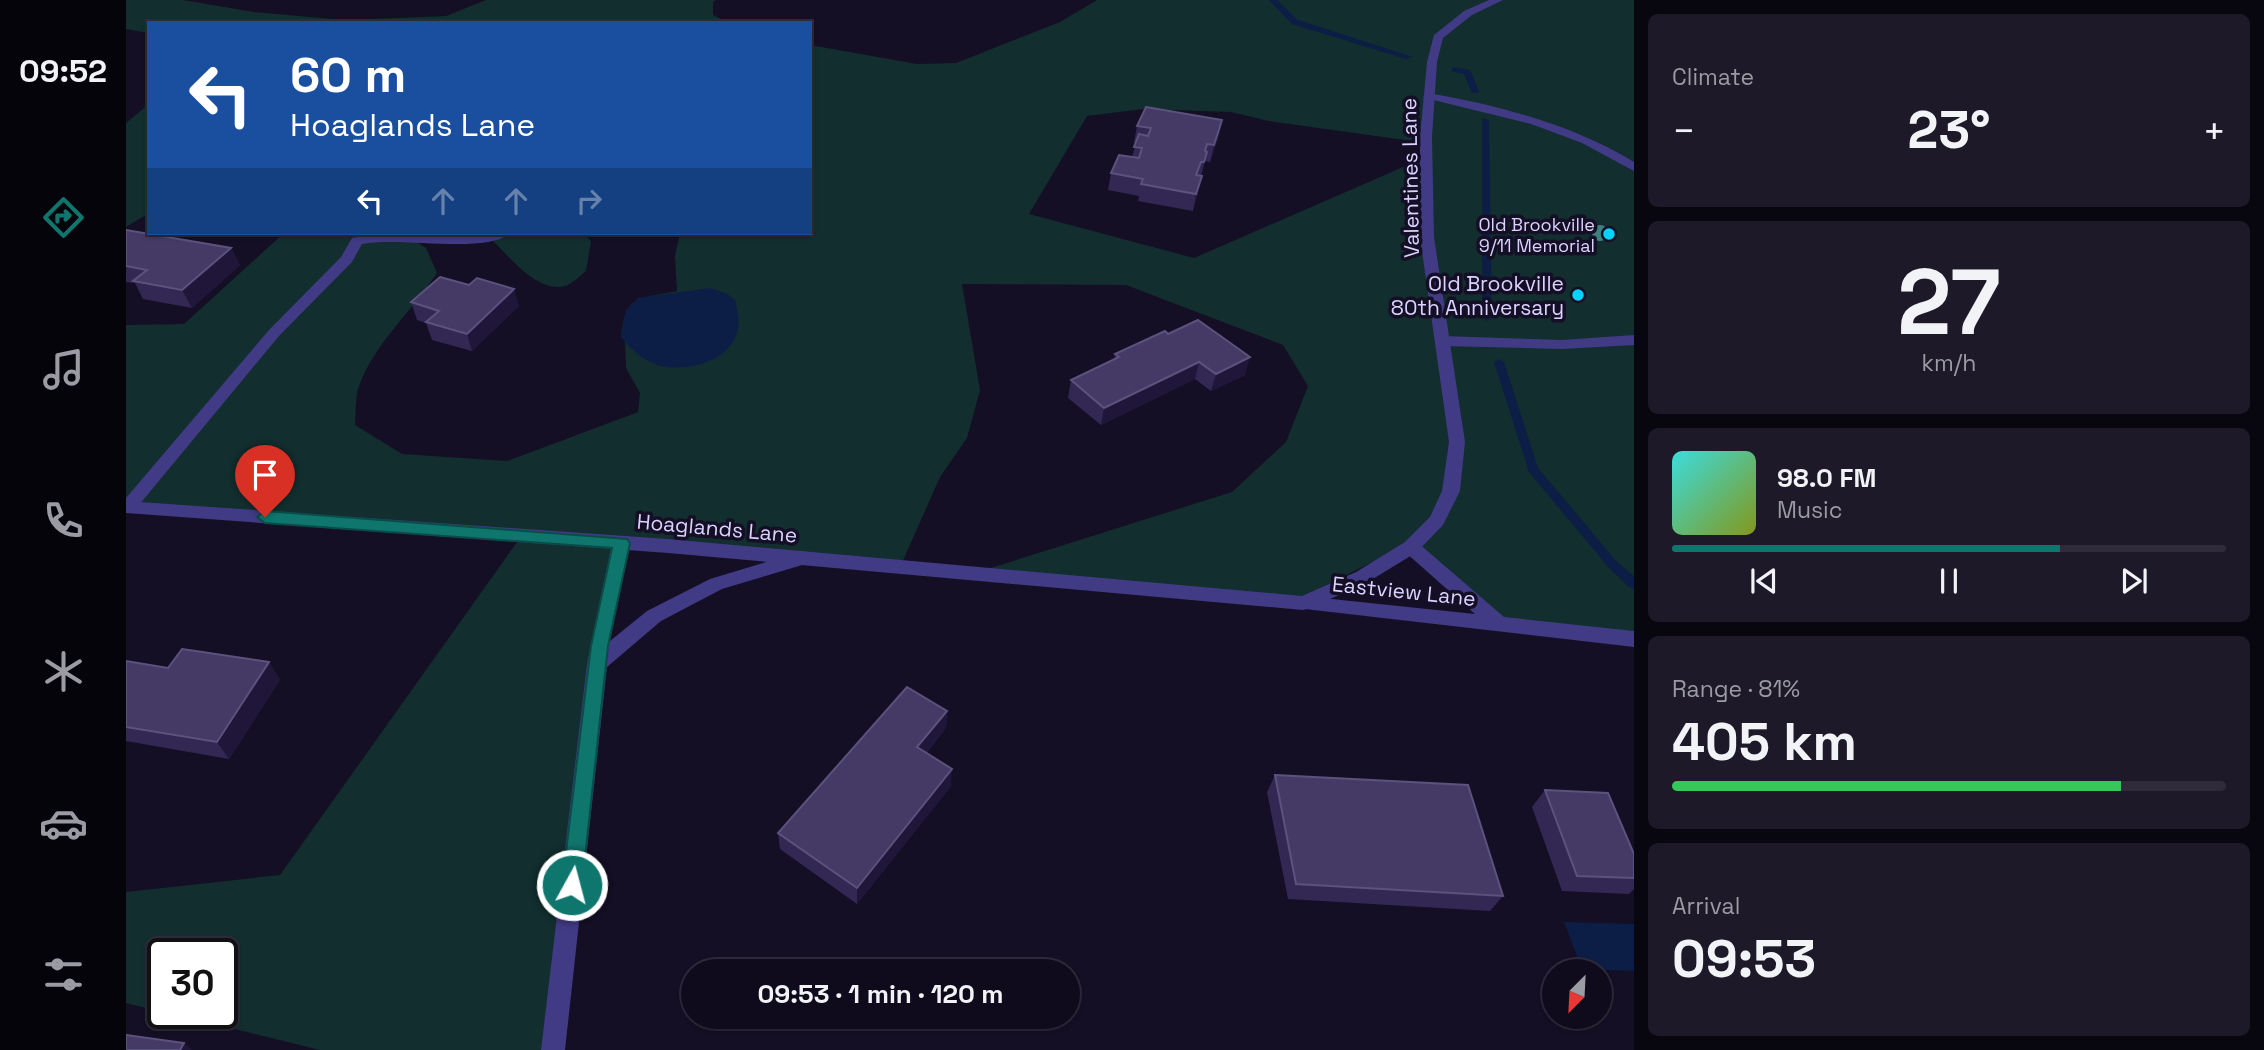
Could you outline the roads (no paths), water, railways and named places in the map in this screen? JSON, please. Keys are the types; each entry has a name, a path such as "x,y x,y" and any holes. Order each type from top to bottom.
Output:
{"street":[{"name":"Valentines Lane","path":"1303,603 1362,577 1411,547 1437,521 1451,491 1457,442 1427,237 1426,137 1432,62 1438,37 1468,13 1498,0"},
{"path":"1429,96 1480,105 1530,119 1618,156 1634,167"},
{"path":"127,507 274,334 347,259 358,241 377,235"},
{"path":"393,235 460,240 498,235"},
{"path":"1443,341 1600,345 1634,340"},
{"name":"Hoaglands Lane","path":"127,507 621,543 1303,603"},
{"path":"553,1050 597,664 621,543"},
{"name":"Eastview Lane","path":"1411,547 1500,625"},
{"path":"597,664 654,615 716,584 803,558"},
{"name":"Eastview Lane","path":"1303,603 1634,639"}],"water":[{"path":"710,288 733,298 738,315 738,329 734,341 717,358 692,366 666,367 640,356 621,337 626,310 638,298"},
{"path":"1564,922 1634,924 1634,971 1612,970 1612,959 1578,959"}],"waterway":[{"path":"1273,0 1295,22 1409,57"},
{"path":"1455,69 1467,72 1475,91"},
{"path":"1485,120 1487,318"},
{"path":"1499,362 1533,469 1614,566 1634,584"}],"place":[{"name":"Old Brookville 9/11 Memorial","path":"1609,234"},
{"name":"Old Brookville 80th Anniversary","path":"1578,295"}]}
